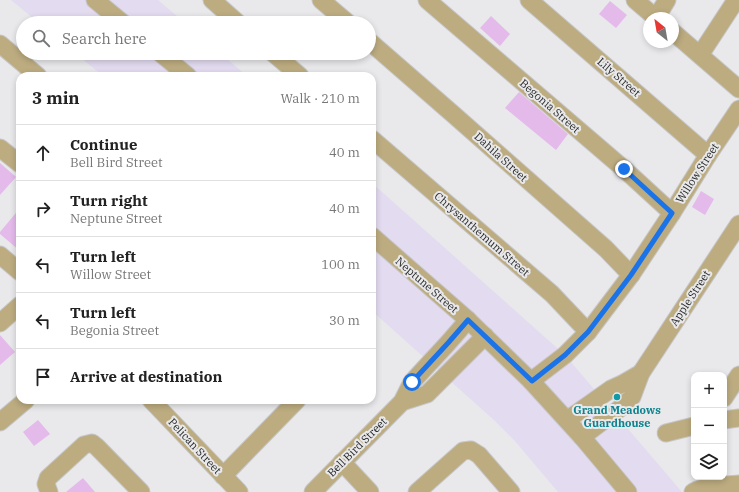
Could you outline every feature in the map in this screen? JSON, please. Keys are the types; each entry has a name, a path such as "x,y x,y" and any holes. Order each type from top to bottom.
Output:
{"street":[{"path":"95,0 114,16"},
{"path":"212,0 230,16"},
{"path":"321,0 340,16"},
{"name":"Begonia Street","path":"427,0 624,169 672,213"},
{"name":"Lily Street","path":"529,0 708,155"},
{"path":"636,0 649,12"},
{"path":"660,12 668,0"},
{"path":"700,55 736,0"},
{"path":"679,37 739,89"},
{"path":"0,44 16,57"},
{"name":"Dahila Street","path":"376,48 600,244 631,275"},
{"path":"19,60 33,72"},
{"path":"169,60 183,72"},
{"path":"281,60 295,72"},
{"name":"Willow Street","path":"532,381 565,355 588,332 631,275 739,109"},
{"name":"Chrysanthemum Street","path":"376,142 552,294 588,332"},
{"path":"0,148 16,161"},
{"name":"Apple Street","path":"582,437 623,406 632,397 641,373 739,224"},
{"name":"Neptune Street","path":"376,240 468,320 532,381 628,492"},
{"path":"0,255 16,269"},
{"path":"0,322 16,309"},
{"name":"Bell Bird Street","path":"313,492 402,402 412,382 468,320"},
{"name":"Bell Bird Street","path":"402,402 427,394 485,336"},
{"name":"Apple Street","path":"566,420 611,389 641,373"},
{"path":"727,393 739,375"},
{"path":"596,399 609,417"},
{"path":"0,422 21,404"},
{"name":"Pelican Street","path":"155,404 239,492"},
{"path":"223,476 293,404"},
{"path":"727,420 739,418"},
{"path":"666,433 691,427"},
{"path":"49,492 46,484 48,478 84,445 92,443 141,492"},
{"path":"417,492 463,451 471,450 479,454 511,492"},
{"path":"342,462 370,492"},
{"path":"693,492 710,487 739,484"}],"shaded area":[{"path":"11,0 158,0 177,16 30,16"},
{"path":"84,60 228,60 242,72 98,72"},
{"path":"376,187 565,355 682,492 558,492 514,440 495,421 376,315"}],"building":[{"path":"610,1 627,15 616,28 599,14"},
{"path":"491,16 510,34 500,46 480,28"},
{"path":"519,92 568,134 556,150 505,108"},
{"path":"0,163 16,177 0,195"},
{"path":"701,191 714,199 705,215 692,207"},
{"path":"16,213 16,248 0,234 0,232"},
{"path":"0,335 15,352 0,365"},
{"path":"38,420 50,434 34,446 23,432"},
{"path":"83,478 95,492 66,492"}],"place":[{"name":"Grand Meadows Guardhouse","path":"617,397"}],"route":[{"path":"412,382 468,320 532,381 565,355 588,332 631,275 672,213 624,169"}]}
